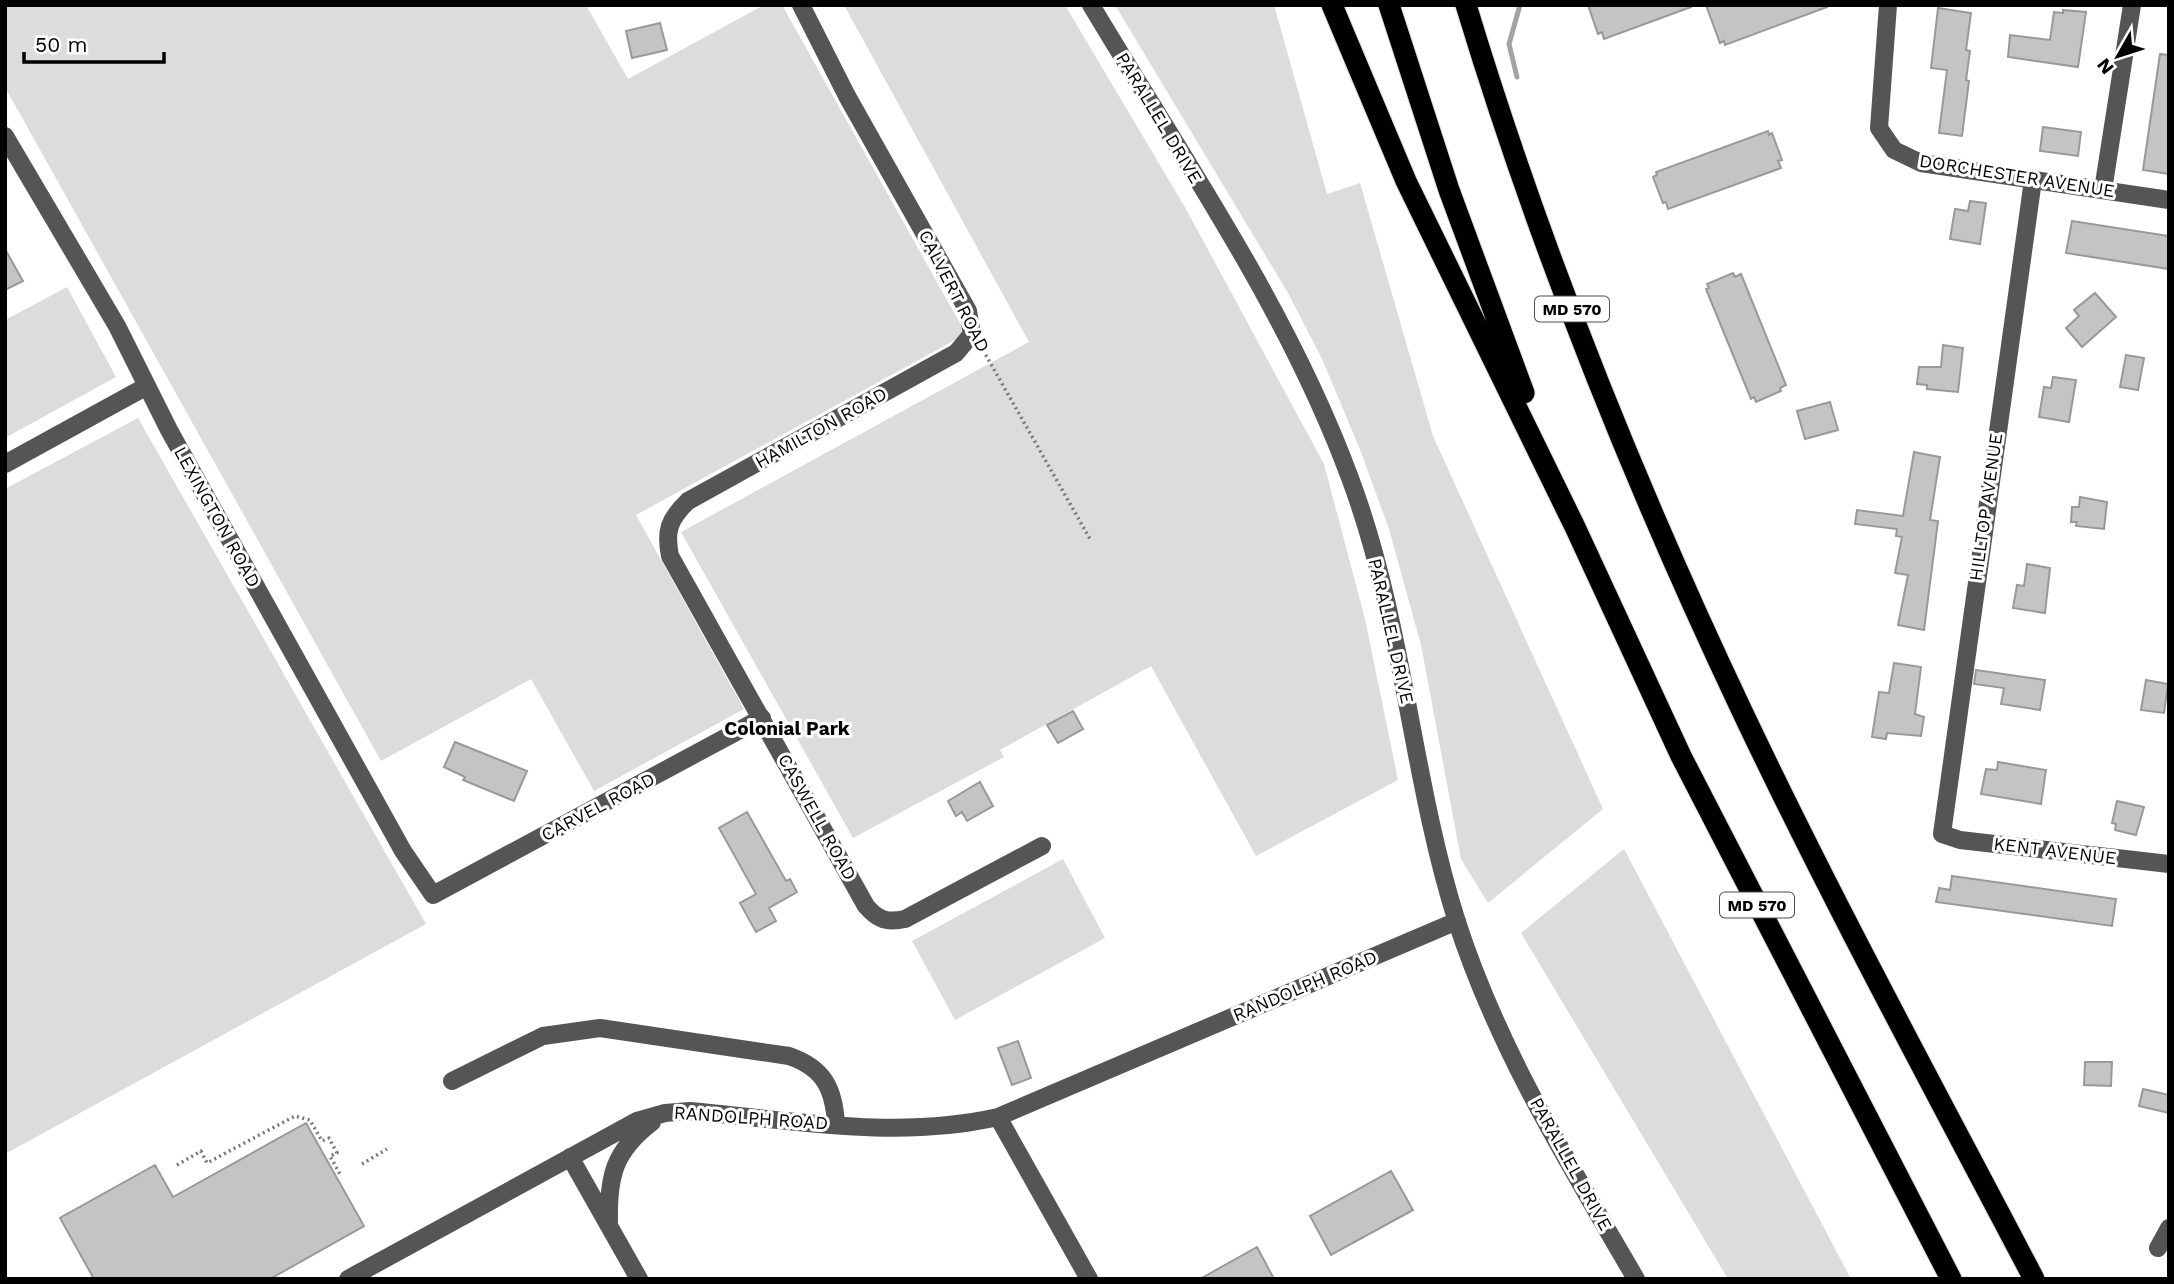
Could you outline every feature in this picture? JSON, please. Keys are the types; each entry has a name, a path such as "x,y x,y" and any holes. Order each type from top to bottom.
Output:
{"highway":[{"path":"1332,5 1406,180 1575,527"},
{"name":"MD 570","path":"1389,5 1454,203 1575,527 1681,756 1951,1279"},
{"name":"MD 570","path":"1466,5 1558,271 1642,489 1694,607 1814,857 2034,1279"}],"street":[{"name":"CALVERT ROAD","path":"801,5 847,96 968,310 972,334"},
{"name":"PARALLEL DRIVE","path":"1091,5 1285,332 1351,480 1380,572 1439,855 1457,921 1484,995 1518,1069 1636,1279"},
{"name":"DORCHESTER AVENUE","path":"1888,5 1879,128 1894,150 1906,158 2169,200"},
{"path":"2103,190 2132,5"},
{"name":"LEXINGTON ROAD","path":"5,136 117,326 169,430 402,851 433,895"},
{"name":"HILLTOP AVENUE","path":"1942,834 2033,180"},
{"name":"HAMILTON ROAD","path":"669,522 688,501 956,353 972,334"},
{"path":"5,464 148,386"},
{"name":"CASWELL ROAD","path":"669,522 666,538 670,556 866,906 882,920 905,919 1042,845"},
{"name":"CARVEL ROAD","path":"433,895 762,718"},
{"name":"KENT AVENUE","path":"1942,834 1960,840 2169,864"},
{"name":"RANDOLPH ROAD","path":"348,1279 637,1121 665,1113 690,1111 836,1124 955,1127 998,1117 1457,921"},
{"path":"452,1082 543,1036 600,1028 789,1056 808,1062 830,1086 836,1124"},
{"path":"610,1226 608,1189 614,1168 633,1138 665,1113"},
{"path":"998,1117 1089,1279"},
{"path":"570,1157 639,1279"},
{"path":"2158,1248 2169,1228"}],"path":[{"name":"CALVERT ROAD","path":"972,334 1090,539"},
{"path":"177,1165 201,1151 207,1163 295,1116 310,1120 322,1141 329,1138 337,1153 330,1156 341,1176"},
{"path":"362,1164 387,1149"}],"shaded area":[{"path":"5,5 586,5 628,79 764,5 782,5 966,334 636,515 744,709 594,791 531,679 381,761 5,87"},
{"path":"844,5 1065,5 1186,209 1324,464 1365,619 1398,780 1256,856 1151,666 1000,750 1004,757 853,838 681,532 1029,342"},
{"path":"1115,5 1274,5 1327,194 1360,183 1433,436 1603,809 1488,903 1461,859 1421,645 1389,529 1359,447 1322,359 1288,293"},
{"path":"67,287 116,377 5,438 5,320"},
{"path":"138,418 426,924 5,1154 5,489"},
{"path":"1624,849 1851,1279 1728,1279 1521,933"},
{"path":"1063,859 1105,938 955,1020 912,941"}],"building":[{"path":"1588,5 1691,7 1604,39 1602,32 1598,34"},
{"path":"1706,5 1827,7 1725,45 1724,41 1720,43"},
{"path":"1938,8 1971,13 1966,50 1970,51 1966,80 1969,81 1962,136 1939,133 1947,70 1931,68"},
{"path":"2063,10 2086,12 2078,67 2008,57 2010,35 2050,40 2054,12 2063,13"},
{"path":"660,23 667,50 632,58 626,31"},
{"path":"2160,54 2169,55 2169,174 2143,170"},
{"path":"2043,127 2081,132 2078,156 2040,151"},
{"path":"1768,131 1769,135 1772,133 1782,160 1778,161 1781,168 1668,209 1666,202 1663,203 1653,177 1657,175 1656,172"},
{"path":"1970,201 1986,203 1980,244 1950,239 1955,209 1968,211"},
{"path":"2072,221 2169,236 2169,269 2066,253"},
{"path":"5,249 23,281 5,290"},
{"path":"1733,273 1735,277 1741,274 1786,385 1780,388 1781,391 1756,402 1754,397 1751,399 1706,289 1709,288 1707,284"},
{"path":"2095,293 2116,317 2082,347 2066,328 2079,316 2074,310"},
{"path":"1943,345 1963,348 1958,392 1927,389 1927,385 1917,384 1919,367 1941,367"},
{"path":"2126,355 2144,358 2138,390 2120,387"},
{"path":"2053,377 2076,380 2069,422 2039,417 2044,387 2051,388"},
{"path":"1830,402 1838,430 1805,439 1797,411"},
{"path":"1914,452 1940,457 1930,520 1938,521 1924,630 1898,625 1908,575 1895,573 1902,537 1896,536 1897,529 1855,524 1857,510 1903,516"},
{"path":"2080,497 2107,502 2104,529 2076,526 2077,522 2071,522 2072,507 2079,507"},
{"path":"2027,564 2050,568 2045,613 2013,608 2017,585 2024,586"},
{"path":"1894,663 1921,667 1915,714 1924,717 1921,736 1887,733 1886,739 1872,737 1879,692 1889,693"},
{"path":"1976,670 2045,680 2040,710 2001,704 2004,688 1974,684"},
{"path":"2146,680 2168,684 2164,713 2141,710"},
{"path":"1073,711 1083,729 1058,743 1047,725"},
{"path":"455,742 527,771 514,801 463,780 465,777 444,767"},
{"path":"1998,762 2046,770 2041,804 1981,794 1986,769 1997,770"},
{"path":"980,782 993,806 967,821 962,812 956,816 948,801"},
{"path":"2117,801 2144,807 2136,835 2115,830 2116,824 2112,823"},
{"path":"747,812 786,881 790,879 797,892 769,908 776,921 756,932 740,903 756,894 719,828"},
{"path":"1952,876 2116,899 2112,926 1936,902 1939,888 1950,890"},
{"path":"1018,1041 1031,1078 1012,1085 998,1048"},
{"path":"2085,1062 2112,1062 2111,1086 2084,1085"},
{"path":"2143,1089 2169,1095 2169,1113 2139,1106"},
{"path":"306,1123 364,1226 270,1279 94,1279 60,1218 155,1165 173,1197"},
{"path":"1391,1171 1413,1210 1331,1255 1310,1216"},
{"path":"1257,1247 1274,1279 1200,1279"}],"waterway":[{"path":"1517,77 1509,44 1520,5"}],"district":[{"name":"Colonial Park","path":"787,728"}]}
